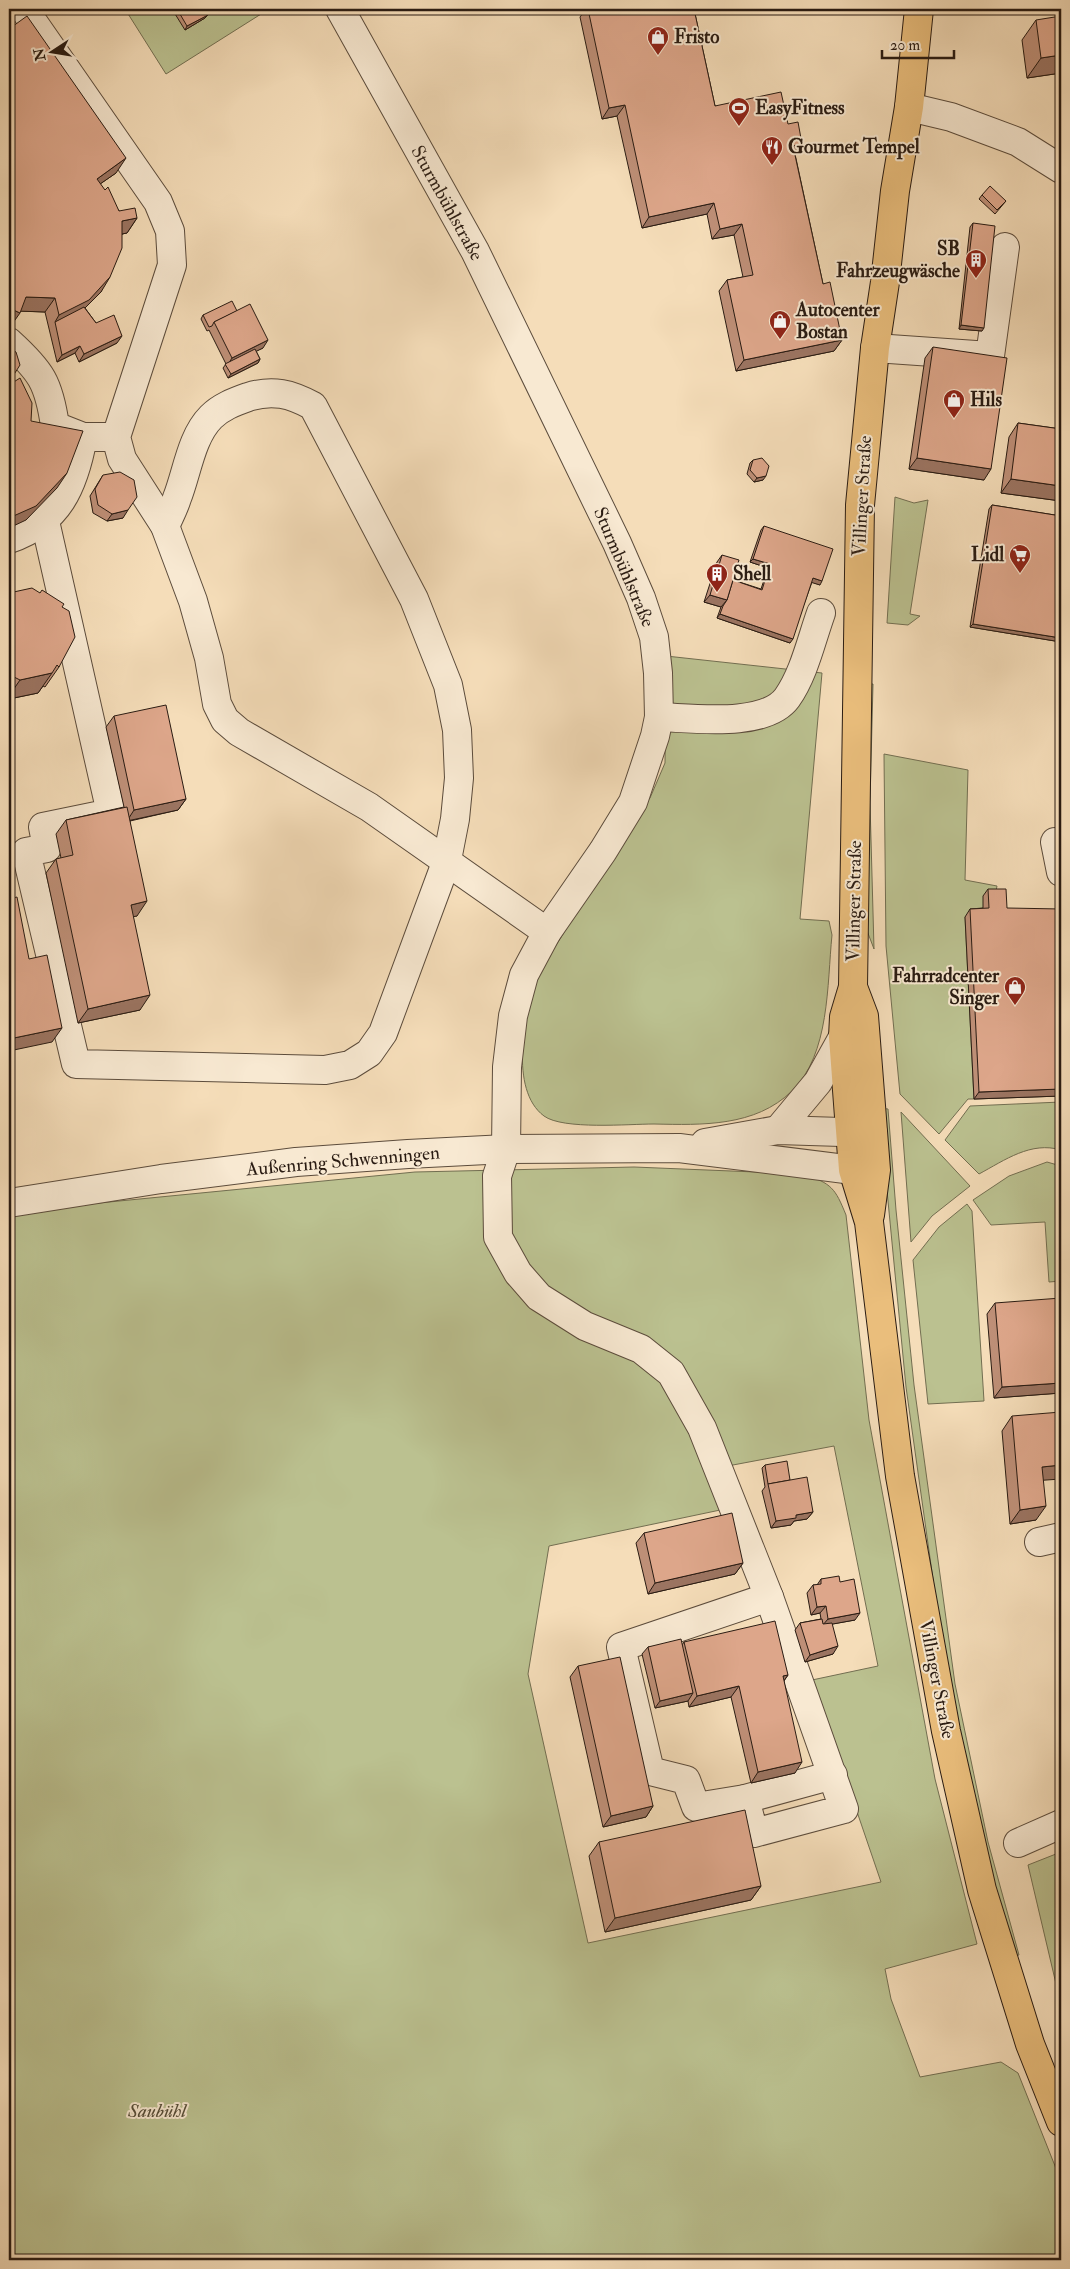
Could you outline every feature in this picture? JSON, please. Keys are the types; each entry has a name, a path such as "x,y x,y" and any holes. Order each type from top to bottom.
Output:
{"main road":[{"name":"Villinger Straße","path":"919,9 909,107 895,191 885,282 875,348 861,485 857,620 854,987 844,1017 844,1037 861,1133 868,1222 900,1476 946,1731 982,1890 1030,2044 1061,2122"},
{"name":"Villinger Straße","path":"854,987 864,1016 861,1133"}],"street":[{"path":"24,9 158,202 170,231 172,265 116,437 122,459 165,526 192,601 209,658 216,704 225,720 238,732 369,807 547,932"},
{"name":"Sturmbühlstraße","path":"340,9 475,251 617,543 641,598 654,637 658,673 659,717 655,736 633,802 603,852 547,932 524,975 513,1016 507,1067 506,1150 497,1176 498,1236 518,1273 539,1297 586,1326 641,1349 671,1373 702,1428 770,1597 844,1809 754,1833 745,1799"},
{"path":"909,107 951,117 1018,142 1061,169"},
{"path":"875,348 990,356 1005,246"},
{"path":"9,342 27,358 45,380 55,426 83,437 116,437"},
{"path":"46,521 111,812 42,827 47,848 26,852 76,1064 275,1070 325,1070 350,1065 369,1053 383,1033 446,860 455,819 459,778 457,730 448,685 414,599 314,406 293,395 273,393 254,395 232,402 211,418 200,434 177,499 165,526"},
{"path":"9,539 46,521 67,492 78,469 83,437"},
{"path":"659,717 751,717 770,712 786,699 800,672 815,607 834,620 857,620"},
{"path":"1055,842 1061,872"},
{"path":"778,1130 818,1082 844,1037"},
{"name":"Außenring Schwenningen","path":"679,1148 778,1130 861,1133"},
{"name":"Außenring Schwenningen","path":"9,1203 161,1179 296,1162 408,1154 506,1150 679,1148 864,1170"},
{"path":"770,1597 621,1647 650,1771 686,1780 696,1807 745,1799 833,1775"},
{"path":"1018,1843 1061,1824"}],"green space":[{"path":"125,9 269,9 166,74"},
{"path":"895,497 914,503 928,500 910,614 920,616 908,625 887,623"},
{"path":"666,656 822,673 800,919 829,921 832,935 827,996 820,1038 814,1058 804,1076 792,1091 777,1103 745,1118 691,1124 581,1125 566,1123 544,1116 533,1104 526,1089 522,1051 528,1011 532,993 543,965 639,811 650,798 665,763"},
{"path":"865,684 873,684 870,803 874,949 866,928"},
{"path":"884,754 968,770 965,880 997,886 995,896 983,915 965,917 974,1099 968,1099 939,1134 900,1094 886,946"},
{"path":"1061,1102 1061,1150 1039,1148 1018,1153 979,1174 945,1140 970,1106"},
{"path":"879,1108 888,1109 896,1210 914,1385 955,1684 988,1842 1019,1955 1015,1956 981,1844 948,1686 906,1387"},
{"path":"901,1112 970,1186 932,1216 911,1242"},
{"path":"1047,1162 1061,1166 1061,1281 1049,1282 1045,1222 991,1225 973,1200 1009,1176"},
{"name":"Saubühl","path":"634,1167 804,1174 827,1184 839,1199 846,1215 869,1420 935,1779 977,1944 885,1969 891,1999 920,2077 1001,2062 1018,2073 1061,2181 1061,2260 9,2260 9,1216 58,1207 415,1172","holes":["834,1446 878,1666 812,1680 881,1882 588,1943 528,1674 549,1546 725,1509 717,1468"]},
{"path":"967,1204 972,1211 984,1401 928,1404 913,1260 939,1227"},
{"path":"1061,1852 1061,2005 1028,1865"}],"building":[{"path":"177,9 205,9 208,15 187,26"},
{"path":"588,9 694,9 715,106 781,92 788,124 798,122 802,144 793,146 823,284 830,282 842,340 744,360 727,280 753,275 742,224 720,229 714,203 649,217 625,105 609,108"},
{"path":"27,16 126,158 97,179 105,190 108,187 119,211 135,208 137,218 122,221 122,248 110,277 89,300 59,315 55,298 26,297 20,313 9,308 9,29"},
{"path":"1061,16 1061,55 1041,58 1036,20"},
{"path":"990,186 1006,201 997,210 982,195"},
{"name":"SB Fahrzeugwäsche","path":"973,223 995,226 984,328 961,325"},
{"path":"232,301 237,311 214,322 209,327 203,315"},
{"path":"250,304 268,340 232,358 214,322"},
{"path":"84,307 96,323 114,315 122,336 84,354 80,346 62,355 55,322"},
{"name":"Hils","path":"933,347 1007,358 991,469 917,458"},
{"path":"9,348 16,352 20,365 13,376 9,377"},
{"path":"255,349 260,359 231,374 225,364"},
{"path":"20,378 32,403 31,421 83,431 67,473 36,506 9,518 9,385"},
{"path":"1018,423 1061,429 1061,486 1011,479"},
{"path":"762,458 769,466 766,476 757,478 750,470 753,460"},
{"path":"120,472 134,480 137,497 128,510 112,514 98,505 95,489 103,475"},
{"name":"Lidl","path":"992,505 1061,516 1061,638 973,624"},
{"path":"764,526 833,549 822,581 813,578 793,639 720,614 727,600 733,580 762,590 770,564 753,559"},
{"name":"Shell","path":"722,555 739,560 727,600 710,595"},
{"path":"32,588 40,593 42,590 64,604 62,607 69,611 75,637 59,667 57,665 52,673 20,680 9,676 9,593"},
{"path":"166,705 186,799 134,810 114,716"},
{"path":"127,807 147,901 131,905 150,995 88,1009 56,859 73,855 66,820"},
{"name":"Fahrradcenter Singer","path":"988,889 1006,889 1007,908 1061,909 1061,1089 979,1092 970,909 989,908"},
{"path":"17,897 29,959 47,955 62,1028 9,1039 9,899"},
{"path":"1061,1298 1061,1383 1002,1387 995,1303"},
{"path":"1061,1412 1061,1465 1042,1467 1046,1506 1020,1510 1012,1416"},
{"path":"787,1461 790,1480 768,1484 765,1465"},
{"path":"807,1477 813,1512 796,1515 796,1518 776,1521 768,1484"},
{"path":"732,1513 743,1563 655,1583 644,1533"},
{"path":"839,1576 840,1582 854,1579 860,1613 828,1619 826,1606 817,1607 813,1585 821,1584 821,1579"},
{"path":"822,1619 823,1624 832,1623 838,1646 810,1655 800,1623"},
{"path":"775,1621 788,1675 783,1676 802,1762 758,1772 739,1686 697,1696 684,1642"},
{"path":"681,1639 693,1693 660,1701 648,1647"},
{"path":"620,1657 653,1806 611,1816 578,1666"},
{"path":"745,1810 761,1886 615,1918 599,1842"}],"place":[{"name":"Fristo","path":"658,56"},
{"name":"EasyFitness","path":"739,127"},
{"name":"Gourmet Tempel","path":"772,166"},
{"name":"SB Fahrzeugwäsche","path":"976,279"},
{"name":"Autocenter Bostan","path":"780,340"},
{"name":"Hils","path":"954,419"},
{"name":"Lidl","path":"1020,574"},
{"name":"Shell","path":"717,593"},
{"name":"Fahrradcenter Singer","path":"1015,1006"}]}
